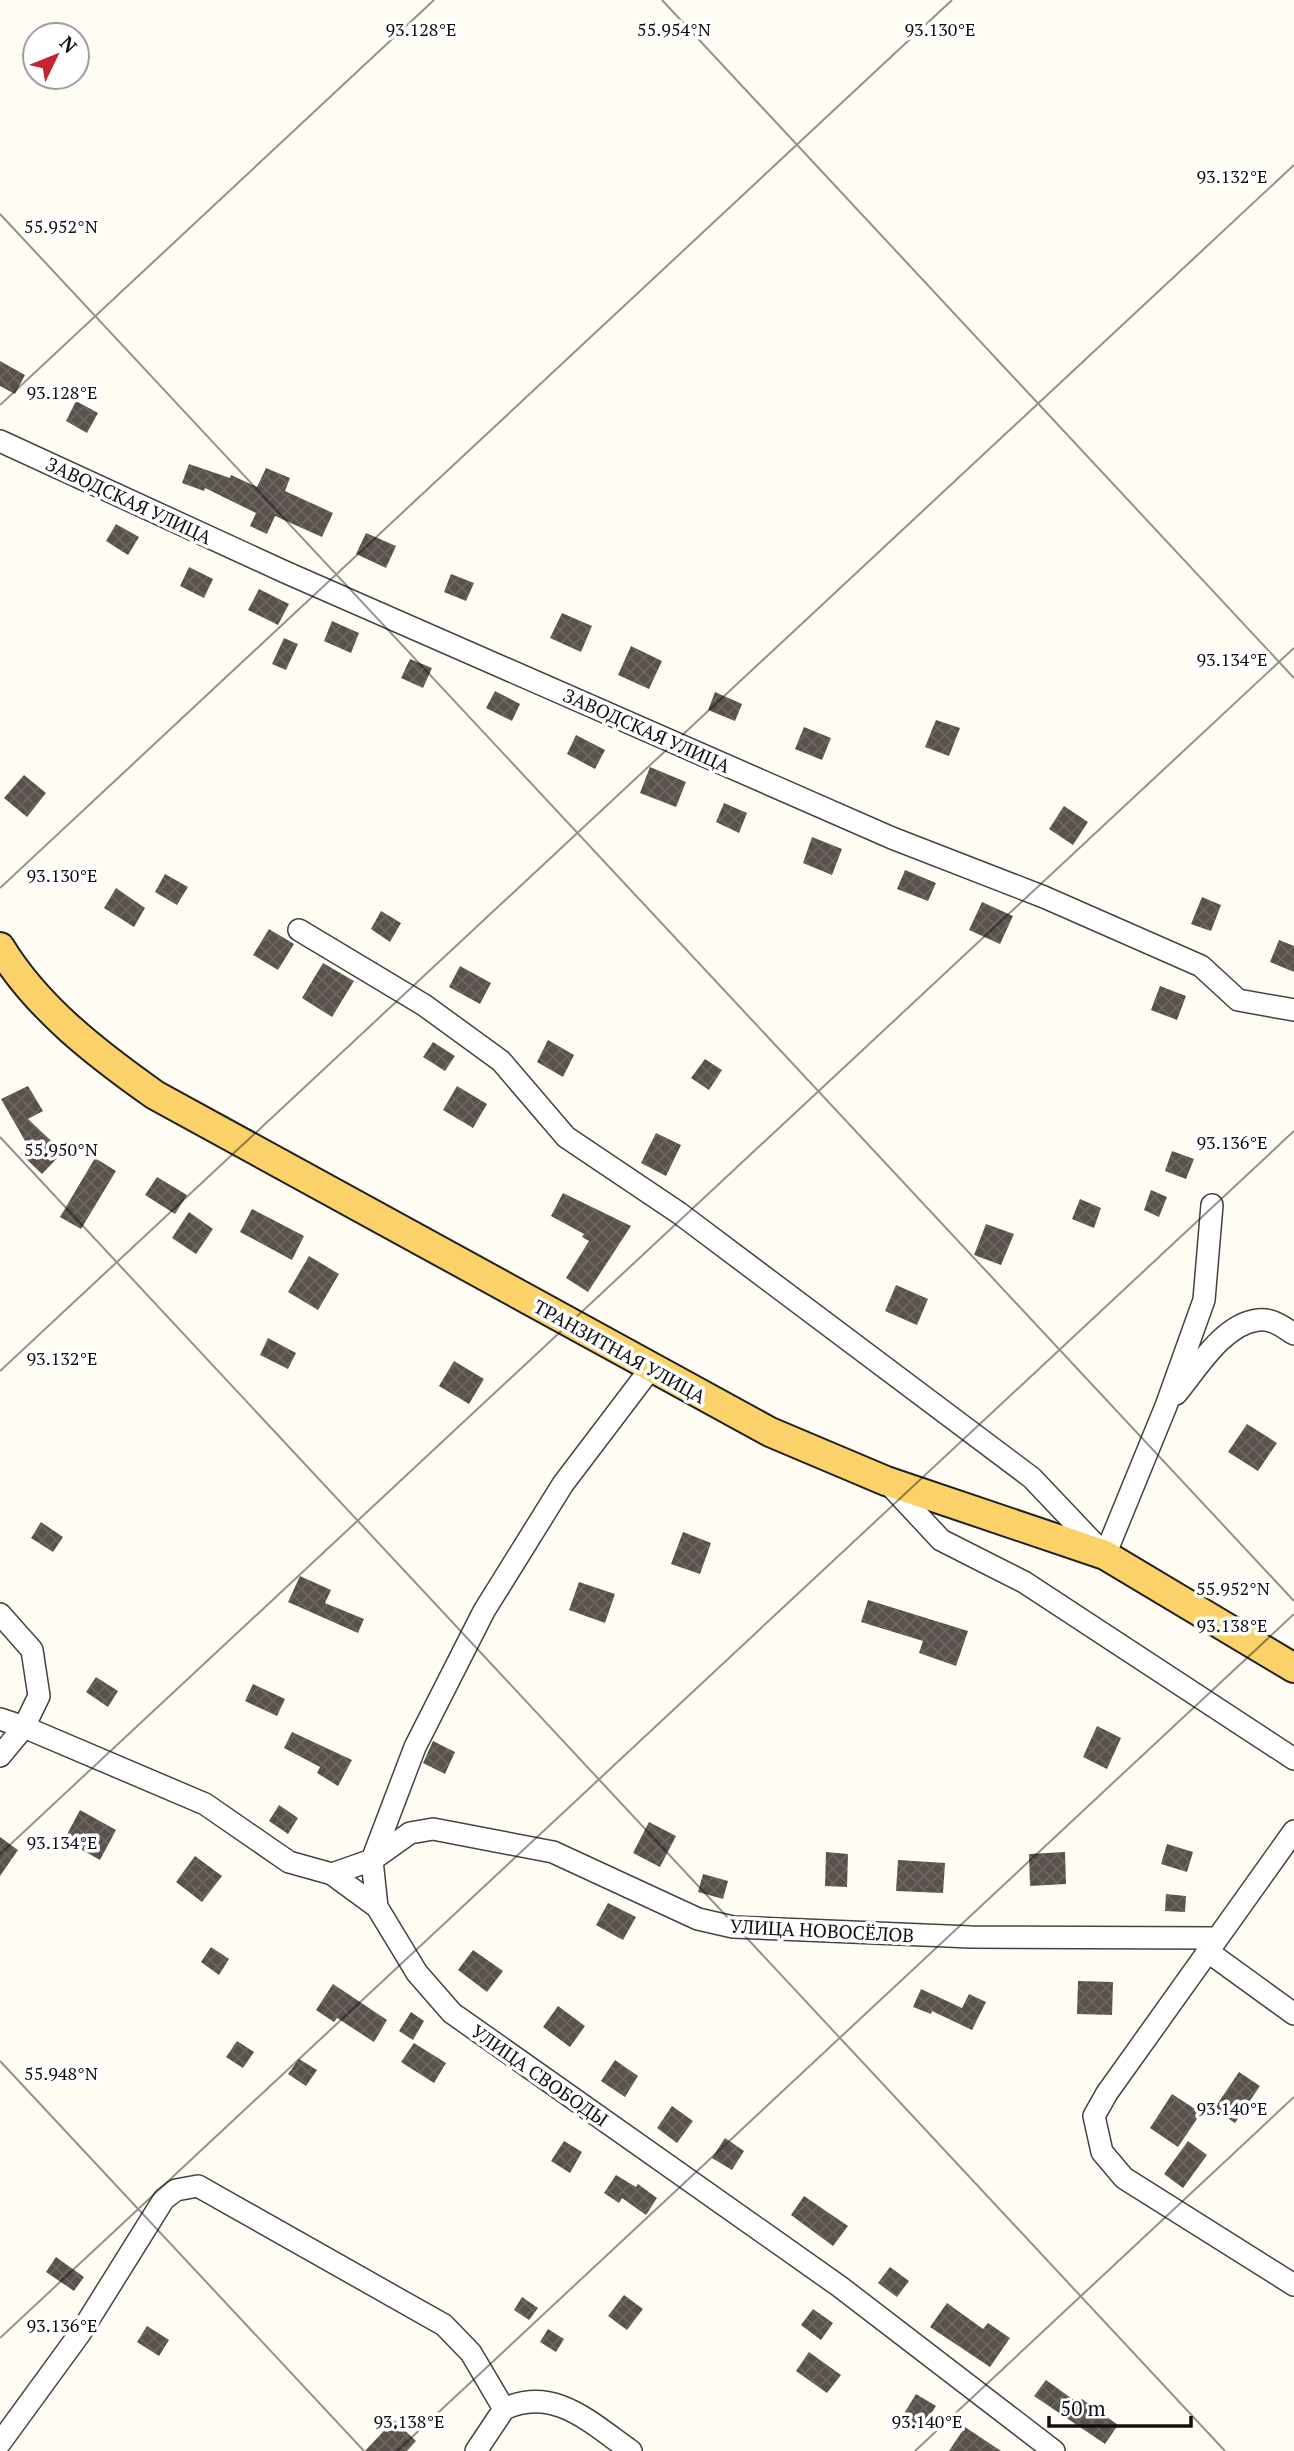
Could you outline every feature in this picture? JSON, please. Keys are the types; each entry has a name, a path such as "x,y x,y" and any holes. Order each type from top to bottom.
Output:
{"main road":[{"name":"ТРАНЗИТНАЯ УЛИЦА","path":"0,947 12,967 100,1057 155,1095 770,1432 886,1481 1105,1555 1294,1668"}],"street":[{"name":"ЗАВОДСКАЯ УЛИЦА","path":"0,441 285,572 740,771 1201,966 1238,1000 1294,1010"},
{"path":"299,930 424,1005 501,1061 566,1137 679,1213 1032,1478 1105,1555 1166,1406 1203,1300 1212,1205"},
{"path":"1166,1406 1218,1343 1242,1326 1258,1320 1273,1321 1294,1334"},
{"path":"377,1907 372,1860 415,1747 484,1611 563,1484 651,1368"},
{"path":"886,1481 941,1540 1024,1582 1294,1759"},
{"path":"0,1614 32,1650 39,1696 24,1727 0,1756"},
{"name":"УЛИЦА СВОБОДЫ","path":"0,1719 205,1804 289,1862 332,1874 377,1907 417,1973 452,2013 839,2286 1054,2451"},
{"name":"УЛИЦА НОВОСЁЛОВ","path":"332,1874 372,1860 410,1833 433,1829 553,1852 698,1919 733,1927 1211,1944"},
{"path":"1294,1831 1211,1944 1107,2093 1094,2116 1102,2152 1124,2178 1294,2285"},
{"path":"1211,1944 1294,2014"},
{"path":"0,2443 81,2332 163,2199 176,2190 198,2186 444,2325 471,2353 504,2409"},
{"path":"476,2451 504,2409 523,2400 563,2405 632,2451"}],"building":[{"path":"0,361 25,375 15,394 0,386"},
{"path":"76,401 98,413 87,433 66,421"},
{"path":"189,464 230,478 231,475 257,487 266,468 290,478 285,491 333,513 322,537 275,516 267,534 250,526 256,513 205,488 204,491 182,483"},
{"path":"116,524 139,537 128,555 106,541"},
{"path":"366,533 396,546 386,568 356,554"},
{"path":"189,567 213,579 204,598 180,586"},
{"path":"451,574 474,583 466,601 444,592"},
{"path":"259,589 289,604 278,625 248,610"},
{"path":"562,613 592,626 581,652 550,638"},
{"path":"332,621 359,633 351,653 324,641"},
{"path":"284,638 298,644 286,670 272,664"},
{"path":"631,646 662,661 649,689 618,675"},
{"path":"410,659 432,668 423,688 401,678"},
{"path":"495,691 520,704 512,721 486,708"},
{"path":"715,692 742,704 735,721 708,710"},
{"path":"936,720 960,728 949,756 925,747"},
{"path":"804,727 831,738 822,760 795,749"},
{"path":"576,735 605,750 595,769 567,754"},
{"path":"650,767 686,782 676,807 640,793"},
{"path":"24,775 46,793 27,817 4,798"},
{"path":"724,803 747,813 739,833 716,822"},
{"path":"1064,806 1088,822 1073,845 1049,829"},
{"path":"812,837 842,849 832,875 803,863"},
{"path":"905,870 936,883 928,901 897,889"},
{"path":"165,874 188,887 177,905 155,892"},
{"path":"116,888 145,908 134,927 104,908"},
{"path":"1202,897 1221,905 1211,931 1191,924"},
{"path":"982,902 1013,916 1000,944 969,930"},
{"path":"381,911 401,923 390,942 371,929"},
{"path":"269,929 294,944 278,970 253,955"},
{"path":"1279,940 1294,946 1294,972 1270,962"},
{"path":"323,963 354,981 332,1017 302,998"},
{"path":"460,966 491,983 480,1004 449,987"},
{"path":"1160,986 1186,996 1177,1020 1151,1010"},
{"path":"548,1040 574,1055 563,1077 537,1062"},
{"path":"433,1042 455,1056 445,1071 423,1057"},
{"path":"705,1059 722,1070 709,1090 691,1078"},
{"path":"28,1086 43,1111 28,1119 63,1152 42,1174 21,1154 28,1146 1,1099"},
{"path":"457,1086 487,1104 473,1128 443,1110"},
{"path":"656,1133 681,1145 666,1176 641,1163"},
{"path":"1172,1151 1194,1159 1186,1179 1165,1171"},
{"path":"95,1158 116,1171 81,1229 60,1217"},
{"path":"157,1177 187,1195 175,1214 145,1195"},
{"path":"1151,1190 1167,1197 1159,1217 1144,1210"},
{"path":"563,1193 631,1226 588,1292 566,1278 589,1241 582,1237 584,1234 551,1216"},
{"path":"1080,1199 1101,1208 1094,1228 1072,1219"},
{"path":"252,1209 304,1236 292,1260 240,1232"},
{"path":"189,1212 213,1229 196,1254 172,1238"},
{"path":"986,1224 1014,1234 1001,1265 974,1255"},
{"path":"309,1256 339,1274 318,1310 288,1292"},
{"path":"896,1285 928,1299 917,1325 885,1311"},
{"path":"268,1338 296,1353 288,1369 260,1355"},
{"path":"454,1361 484,1379 469,1404 439,1386"},
{"path":"1247,1424 1277,1443 1258,1471 1228,1452"},
{"path":"41,1522 63,1537 53,1552 31,1538"},
{"path":"683,1532 711,1543 700,1574 671,1564"},
{"path":"300,1576 331,1590 325,1603 364,1619 358,1633 288,1602"},
{"path":"579,1582 615,1594 605,1623 569,1610"},
{"path":"868,1600 968,1631 956,1666 919,1653 923,1641 861,1622"},
{"path":"96,1677 118,1691 108,1707 86,1692"},
{"path":"253,1684 285,1699 277,1716 245,1701"},
{"path":"1097,1726 1121,1738 1107,1769 1083,1757"},
{"path":"292,1732 352,1760 338,1786 317,1773 320,1767 284,1748"},
{"path":"433,1741 455,1752 445,1774 423,1763"},
{"path":"279,1805 298,1818 288,1834 269,1821"},
{"path":"80,1810 116,1830 100,1860 64,1840"},
{"path":"649,1822 676,1836 660,1867 633,1853"},
{"path":"0,1837 18,1850 0,1876"},
{"path":"1167,1844 1193,1852 1187,1872 1161,1864"},
{"path":"826,1852 848,1854 847,1887 825,1886"},
{"path":"1065,1852 1066,1884 1030,1886 1029,1854"},
{"path":"195,1856 222,1876 202,1902 176,1882"},
{"path":"898,1860 945,1863 943,1893 896,1891"},
{"path":"703,1874 728,1881 723,1899 698,1892"},
{"path":"1166,1894 1186,1896 1185,1912 1165,1911"},
{"path":"608,1903 636,1917 623,1940 596,1925"},
{"path":"211,1947 229,1959 219,1975 201,1962"},
{"path":"473,1950 503,1971 487,1992 458,1970"},
{"path":"1078,1981 1113,1982 1112,2015 1077,2014"},
{"path":"333,1984 387,2020 374,2042 337,2018 334,2022 316,2010"},
{"path":"921,1989 962,2008 969,1994 986,2002 972,2030 932,2011 931,2014 913,2007"},
{"path":"558,2006 585,2026 570,2047 543,2027"},
{"path":"411,2012 424,2021 413,2040 399,2031"},
{"path":"237,2041 254,2052 243,2068 226,2057"},
{"path":"414,2043 446,2063 434,2083 401,2062"},
{"path":"299,2059 317,2070 306,2086 288,2074"},
{"path":"615,2060 638,2076 625,2097 601,2081"},
{"path":"1239,2072 1260,2086 1235,2123 1214,2109"},
{"path":"1172,2094 1201,2113 1178,2147 1150,2128"},
{"path":"672,2106 693,2121 677,2143 657,2128"},
{"path":"725,2138 744,2151 732,2170 712,2158"},
{"path":"564,2141 582,2152 570,2173 551,2161"},
{"path":"1188,2141 1207,2155 1183,2188 1164,2174"},
{"path":"616,2175 636,2187 638,2184 657,2198 646,2215 622,2198 619,2203 604,2193"},
{"path":"804,2196 848,2226 833,2246 791,2215"},
{"path":"56,2257 84,2277 74,2291 46,2272"},
{"path":"890,2267 909,2281 897,2297 878,2283"},
{"path":"624,2295 643,2309 627,2330 608,2316"},
{"path":"522,2297 538,2308 529,2320 514,2310"},
{"path":"947,2303 983,2329 988,2323 1010,2338 990,2367 930,2327"},
{"path":"813,2309 833,2323 821,2340 801,2325"},
{"path":"147,2326 169,2340 159,2356 137,2342"},
{"path":"548,2329 564,2339 556,2352 540,2342"},
{"path":"809,2352 841,2375 827,2393 796,2371"},
{"path":"1046,2380 1078,2403 1082,2399 1118,2425 1105,2444 1034,2396"},
{"path":"916,2394 936,2406 919,2432 900,2420"},
{"path":"394,2420 416,2441 407,2451 365,2451"},
{"path":"965,2427 1001,2451 949,2451"}]}
